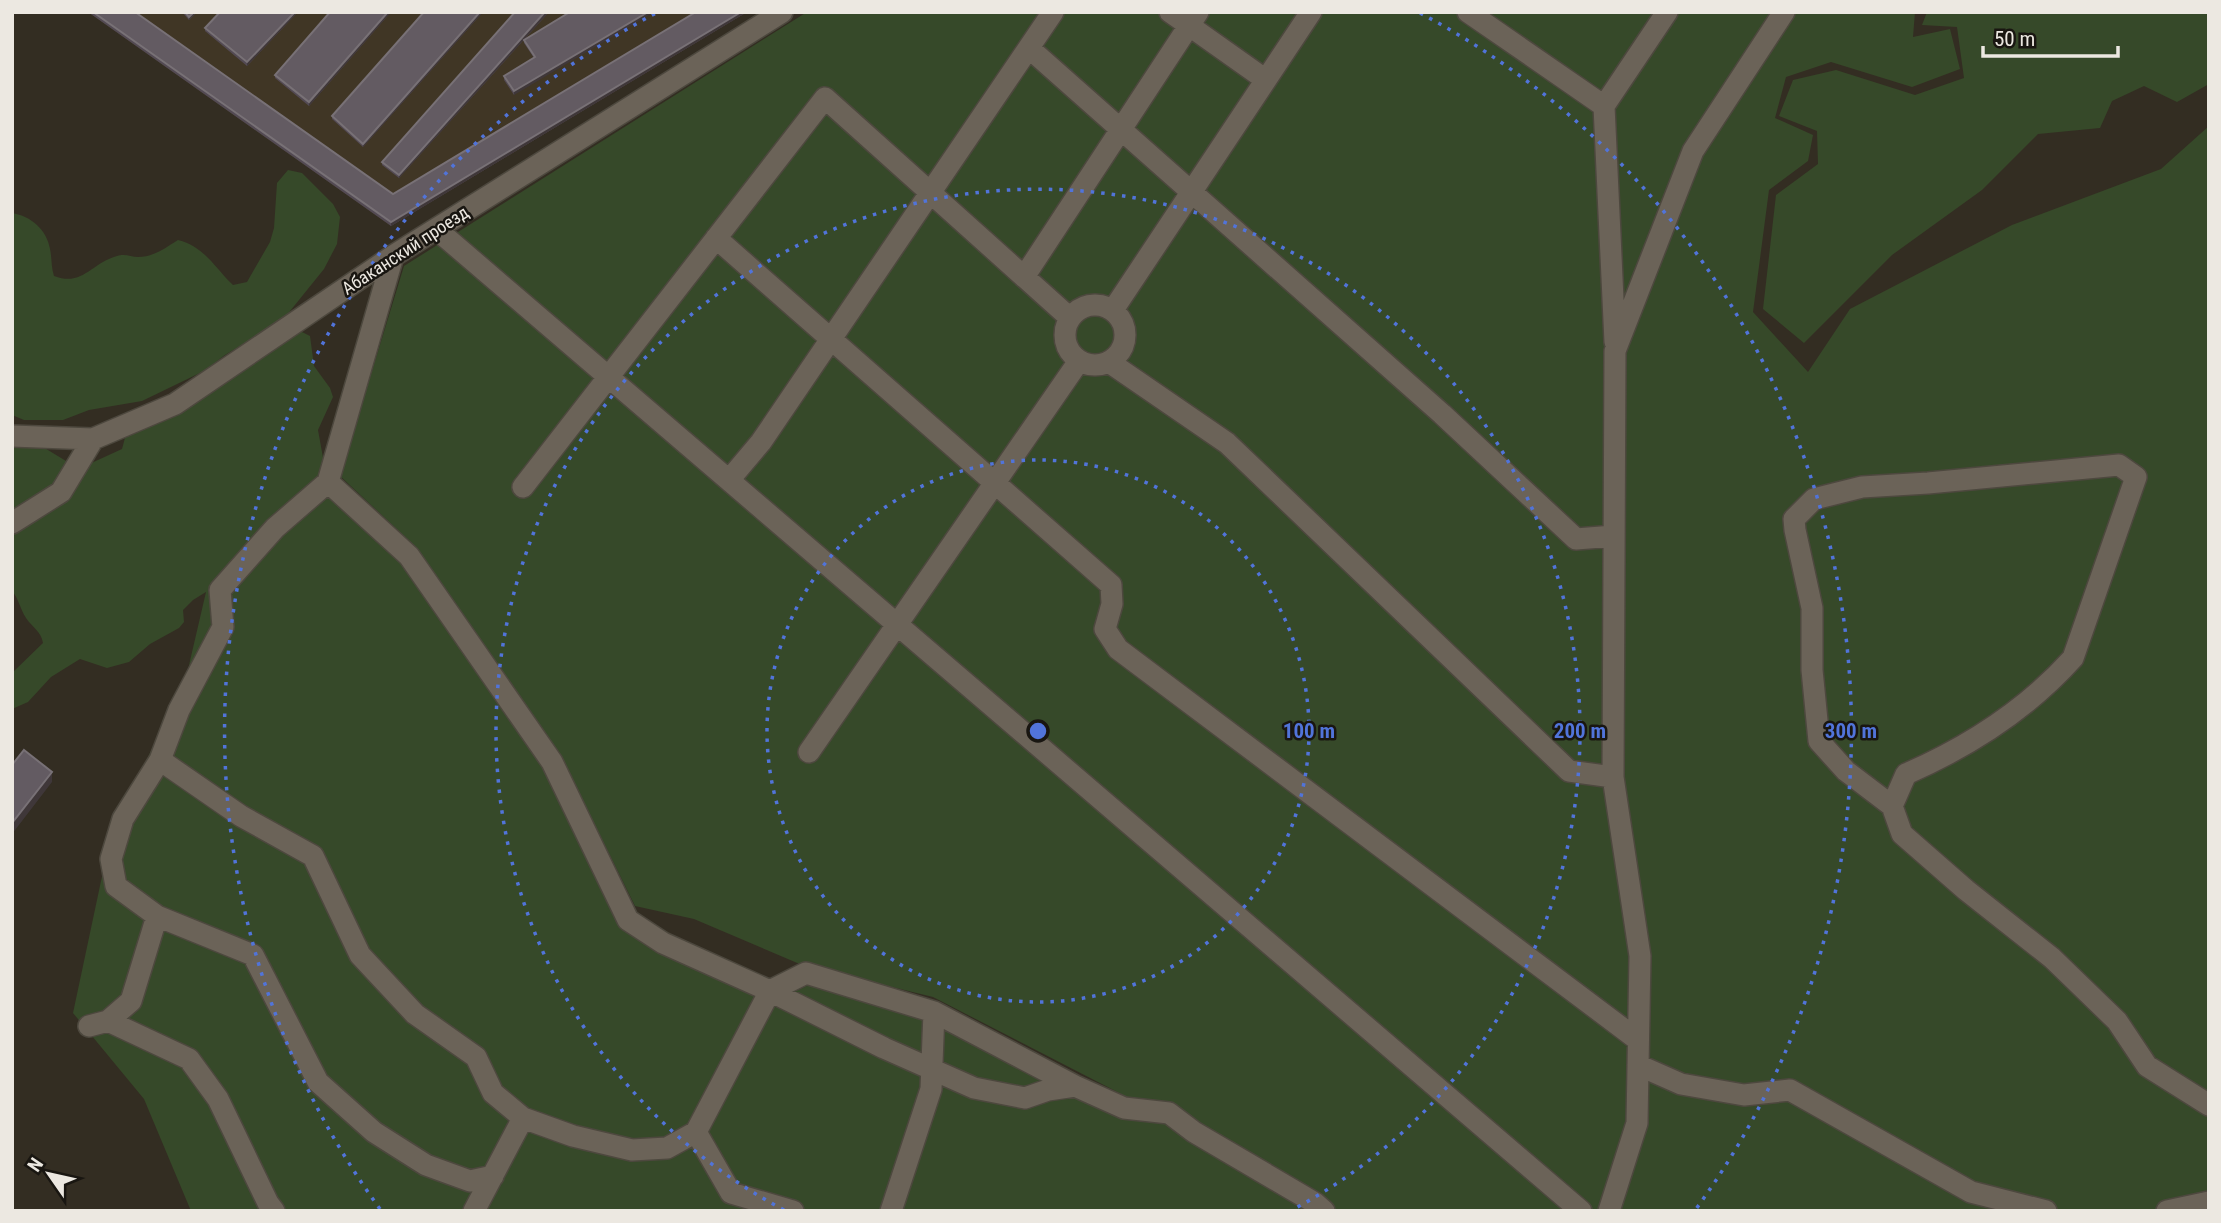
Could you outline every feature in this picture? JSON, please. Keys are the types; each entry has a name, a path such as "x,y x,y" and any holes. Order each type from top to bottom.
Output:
{"lane":[{"name":"Абаканский проезд","path":"12,436 93,439 176,404 393,256 782,12"},
{"path":"729,480 761,442 1053,12"},
{"path":"1170,12 1194,19 1266,80"},
{"path":"1113,310 1311,12"},
{"path":"1468,12 1499,21 1604,106"},
{"path":"1609,1211 1637,1123 1640,956 1613,777 1615,351 1604,106 1668,12"},
{"path":"1615,351 1693,150 1784,12"},
{"path":"1024,278 1194,19"},
{"path":"1029,48 1442,414 1576,539 1614,536"},
{"path":"523,487 825,97 1070,318"},
{"path":"436,229 1581,1211"},
{"path":"716,238 1111,585 1112,604 1105,629 1118,649 1639,1040"},
{"path":"393,256 328,482 275,528 220,590 223,627 179,710 160,760 123,819 111,859 116,886 157,916 253,954 318,1082 374,1132 426,1165 470,1181 493,1176"},
{"path":"1094,304 1113,310 1120,317 1125,337 1123,347 1109,362 1099,365 1079,361 1067,346 1066,327 1070,318 1085,306 1094,304"},
{"path":"809,752 1079,361"},
{"path":"1109,362 1227,443 1569,771 1613,777"},
{"path":"12,523 61,492 93,439"},
{"path":"1892,806 1906,774 1943,758 2011,715 2053,680 2073,658 2136,477 2119,465 1862,487 1814,499 1794,519 1812,608 1812,670 1819,741 1846,771 1892,806 1902,834 1966,890 2052,958 2117,1021 2147,1066 2209,1105"},
{"path":"328,482 409,556 552,762 628,920 663,943 974,1088 1026,1098 1048,1090 1075,1086"},
{"path":"160,760 241,816 313,856 360,955 415,1014 476,1057 493,1093 523,1118 573,1136 632,1150 667,1148 696,1132 770,991 806,972 934,1012 1075,1086 1124,1108 1169,1113 1194,1132 1315,1203 1324,1211"},
{"path":"157,916 131,1001 99,1023 189,1059 218,1099 274,1211"},
{"path":"891,1211 931,1089 934,1012"},
{"path":"1638,1065 1681,1084 1744,1095 1790,1090 1971,1192 2046,1211"},
{"path":"474,1211 523,1118"},
{"path":"696,1132 731,1193 793,1211"},
{"path":"2167,1211 2209,1202"}],"shaded area":[{"path":"88,12 747,12 391,226"}],"green space":[{"path":"807,12 1915,12 1913,37 1950,29 1960,69 1912,87 1831,62 1786,77 1775,118 1813,135 1808,161 1769,190 1753,312 1808,372 1850,309 2012,225 2161,169 2209,126 2209,1211 1338,1211 1319,1196 933,997 802,965 694,919 635,906 560,754 416,547 340,476 404,266"},
{"path":"1927,12 2209,12 2209,84 2177,102 2144,86 2112,101 2100,128 2038,134 1982,190 1892,255 1804,343 1763,309 1776,195 1818,164 1817,131 1779,116 1793,80 1836,70 1915,95 1964,78 1957,27 1922,25"},
{"path":"288,170 302,173 333,204 340,217 337,244 324,269 282,321 225,355 204,371 142,401 89,410 63,420 24,420 12,415 12,213 26,217 42,230 51,252 54,276 64,279 80,276 108,259 123,255 149,255 178,240 195,247 233,285 247,282 270,242 274,228 277,183"},
{"path":"300,331 310,336 314,366 330,388 333,397 318,430 324,463 404,561 545,768 621,927 779,999 813,983 924,1017 1162,1119 1313,1211 191,1211 144,1099 73,1013 111,834 186,678 206,592 183,610 184,622 179,628 150,644 129,662 107,668 80,659 51,677 28,702 12,709 12,673 43,643 12,591 12,444 38,444 71,464 87,465 122,449 129,423 144,406 249,366"}],"building":[{"path":"93,12 135,12 393,194 696,12 741,12 391,222"},
{"path":"220,12 295,12 247,62 205,28"},
{"path":"330,12 388,12 309,102 275,75"},
{"path":"424,12 480,12 363,144 332,116"},
{"path":"515,12 545,12 399,175 382,162"},
{"path":"570,12 648,12 514,91 504,76 535,57 524,40"},
{"path":"24,750 52,772 12,823 12,765"}]}
